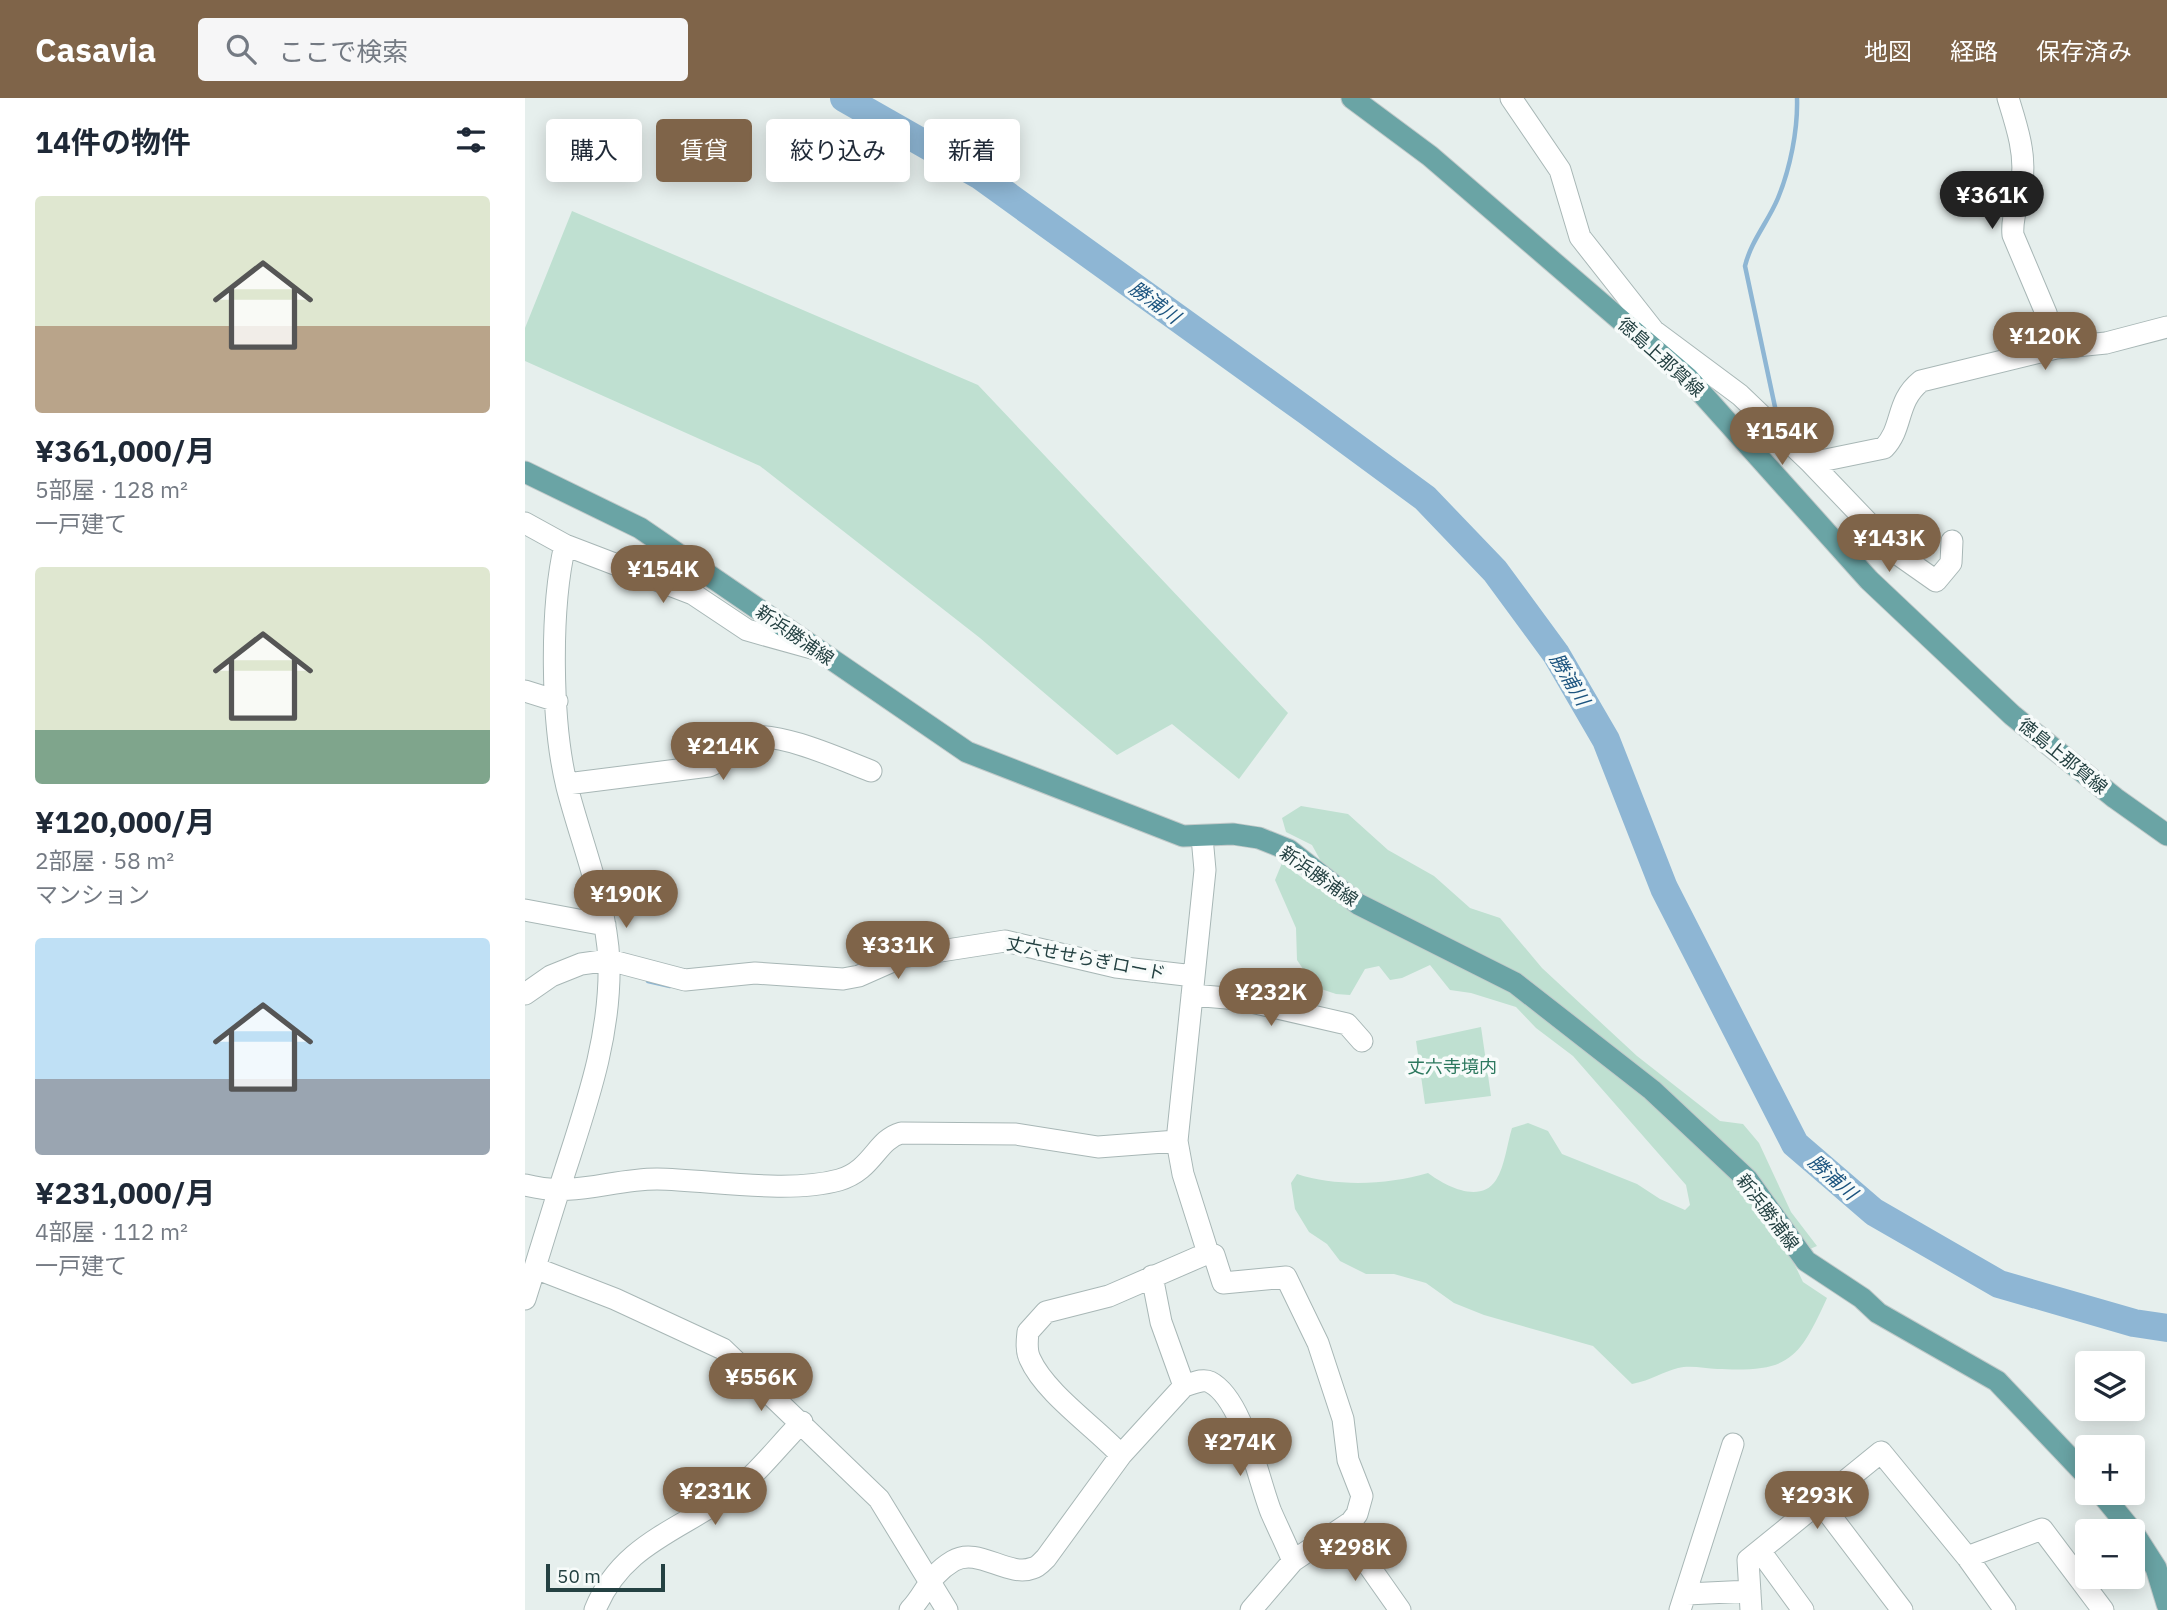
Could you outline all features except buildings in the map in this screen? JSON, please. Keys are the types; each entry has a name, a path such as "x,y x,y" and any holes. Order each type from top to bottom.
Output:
{"main road":[{"name":"徳島上那賀線","path":"1352,98 1430,156 1651,337 1869,580 2013,715 2115,799 2167,835"},
{"name":"新浜勝浦線","path":"525,472 640,528 967,752 1183,836 1233,834 1259,838 1289,850 1358,904 1489,969 1539,999 1652,1090 1748,1180 1806,1261 1878,1313 1997,1381 2075,1463"},
{"path":"2111,1505 2122,1519"},
{"path":"2145,1551 2156,1568 2167,1604"}],"street":[{"path":"1511,98 1560,170 1580,237 1651,337 1740,395 1811,463 1899,555 1936,581 1951,563 1952,541"},
{"path":"2008,98 2022,158 2022,180 2012,225 2013,235 2046,313 2056,348"},
{"path":"1811,463 1884,448 1891,441 1907,392 1921,381 2056,348 2106,343 2167,327"},
{"path":"525,523 565,545 693,594 747,630 815,649"},
{"path":"525,1299 600,1056 607,1004 609,960 605,925 567,785 557,701 558,573 565,545"},
{"path":"525,691 557,701"},
{"path":"567,785 709,766 722,760 747,736 763,736 820,751 871,771"},
{"path":"1202,837 1205,870 1177,1141 1183,1174 1208,1253"},
{"path":"525,911 605,925"},
{"name":"丈六せせらぎロード","path":"609,960 685,980 755,972 843,979 859,976 902,957 1005,941 1347,1024 1361,1041"},
{"path":"525,994 551,976 582,964 609,960"},
{"path":"525,1185 559,1190 589,1190 634,1180 724,1185 838,1180 858,1172 874,1158 889,1136 901,1133 1016,1134 1098,1146 1177,1141"},
{"path":"1121,1455 1064,1402 1029,1359 1028,1332 1046,1312 1109,1296 1208,1253 1214,1255 1223,1283 1286,1277 1318,1343 1340,1406 1348,1460 1362,1496 1357,1514 1343,1530 1293,1561 1251,1610"},
{"path":"535,1268 615,1299 723,1349 880,1499 947,1610"},
{"path":"1152,1276 1161,1322 1184,1386"},
{"path":"910,1610 928,1581 955,1560 981,1559 1021,1570 1033,1568 1047,1558 1121,1455 1184,1386 1205,1380 1213,1383 1232,1408 1259,1467 1270,1509 1293,1561"},
{"path":"595,1610 611,1580 635,1553 731,1493 802,1422"},
{"path":"1733,1444 1684,1602 1751,1601 1748,1560 1881,1452 1967,1557 2005,1610"},
{"path":"1820,1502 1902,1610"},
{"path":"1967,1557 2042,1529 2103,1610"},
{"path":"1343,1530 1399,1610"},
{"path":"1760,1550 1804,1610"}],"green space":[{"path":"572,211 978,385 1288,713 1239,779 1172,724 1117,755 980,638 760,466 525,361 525,328"},
{"path":"1301,806 1348,814 1388,850 1434,876 1470,908 1500,918 1542,968 1637,1056 1720,1121 1743,1124 1759,1143 1791,1212 1817,1246 1791,1257 1803,1282 1827,1298 1808,1337 1788,1359 1760,1368 1682,1367 1632,1384 1593,1346 1484,1315 1454,1303 1426,1283 1394,1274 1366,1274 1340,1261 1327,1244 1309,1232 1295,1209 1291,1183 1297,1174 1329,1181 1362,1183 1396,1180 1428,1173 1452,1187 1472,1192 1481,1191 1489,1187 1499,1174 1512,1128 1528,1123 1548,1131 1562,1154 1637,1184 1660,1199 1685,1210 1690,1205 1686,1185 1573,1056 1536,1028 1516,1007 1471,993 1450,990 1430,965 1402,978 1390,980 1379,966 1365,969 1350,995 1336,994 1315,987 1297,960 1296,928 1275,880 1282,863 1304,879 1323,865 1312,845 1286,832 1282,818"},
{"name":"丈六寺境内","path":"1481,1027 1491,1096 1425,1104 1416,1041"}],"waterway":[{"name":"勝浦川","path":"844,98 979,175 1308,412 1425,498 1495,571 1556,654 1606,740 1664,888 1795,1144 1874,1212 1999,1284 2134,1323 2167,1328"},
{"path":"1775,407 1745,266 1751,248 1778,198 1786,175 1795,136 1797,98"},
{"path":"648,981 670,986"}]}
